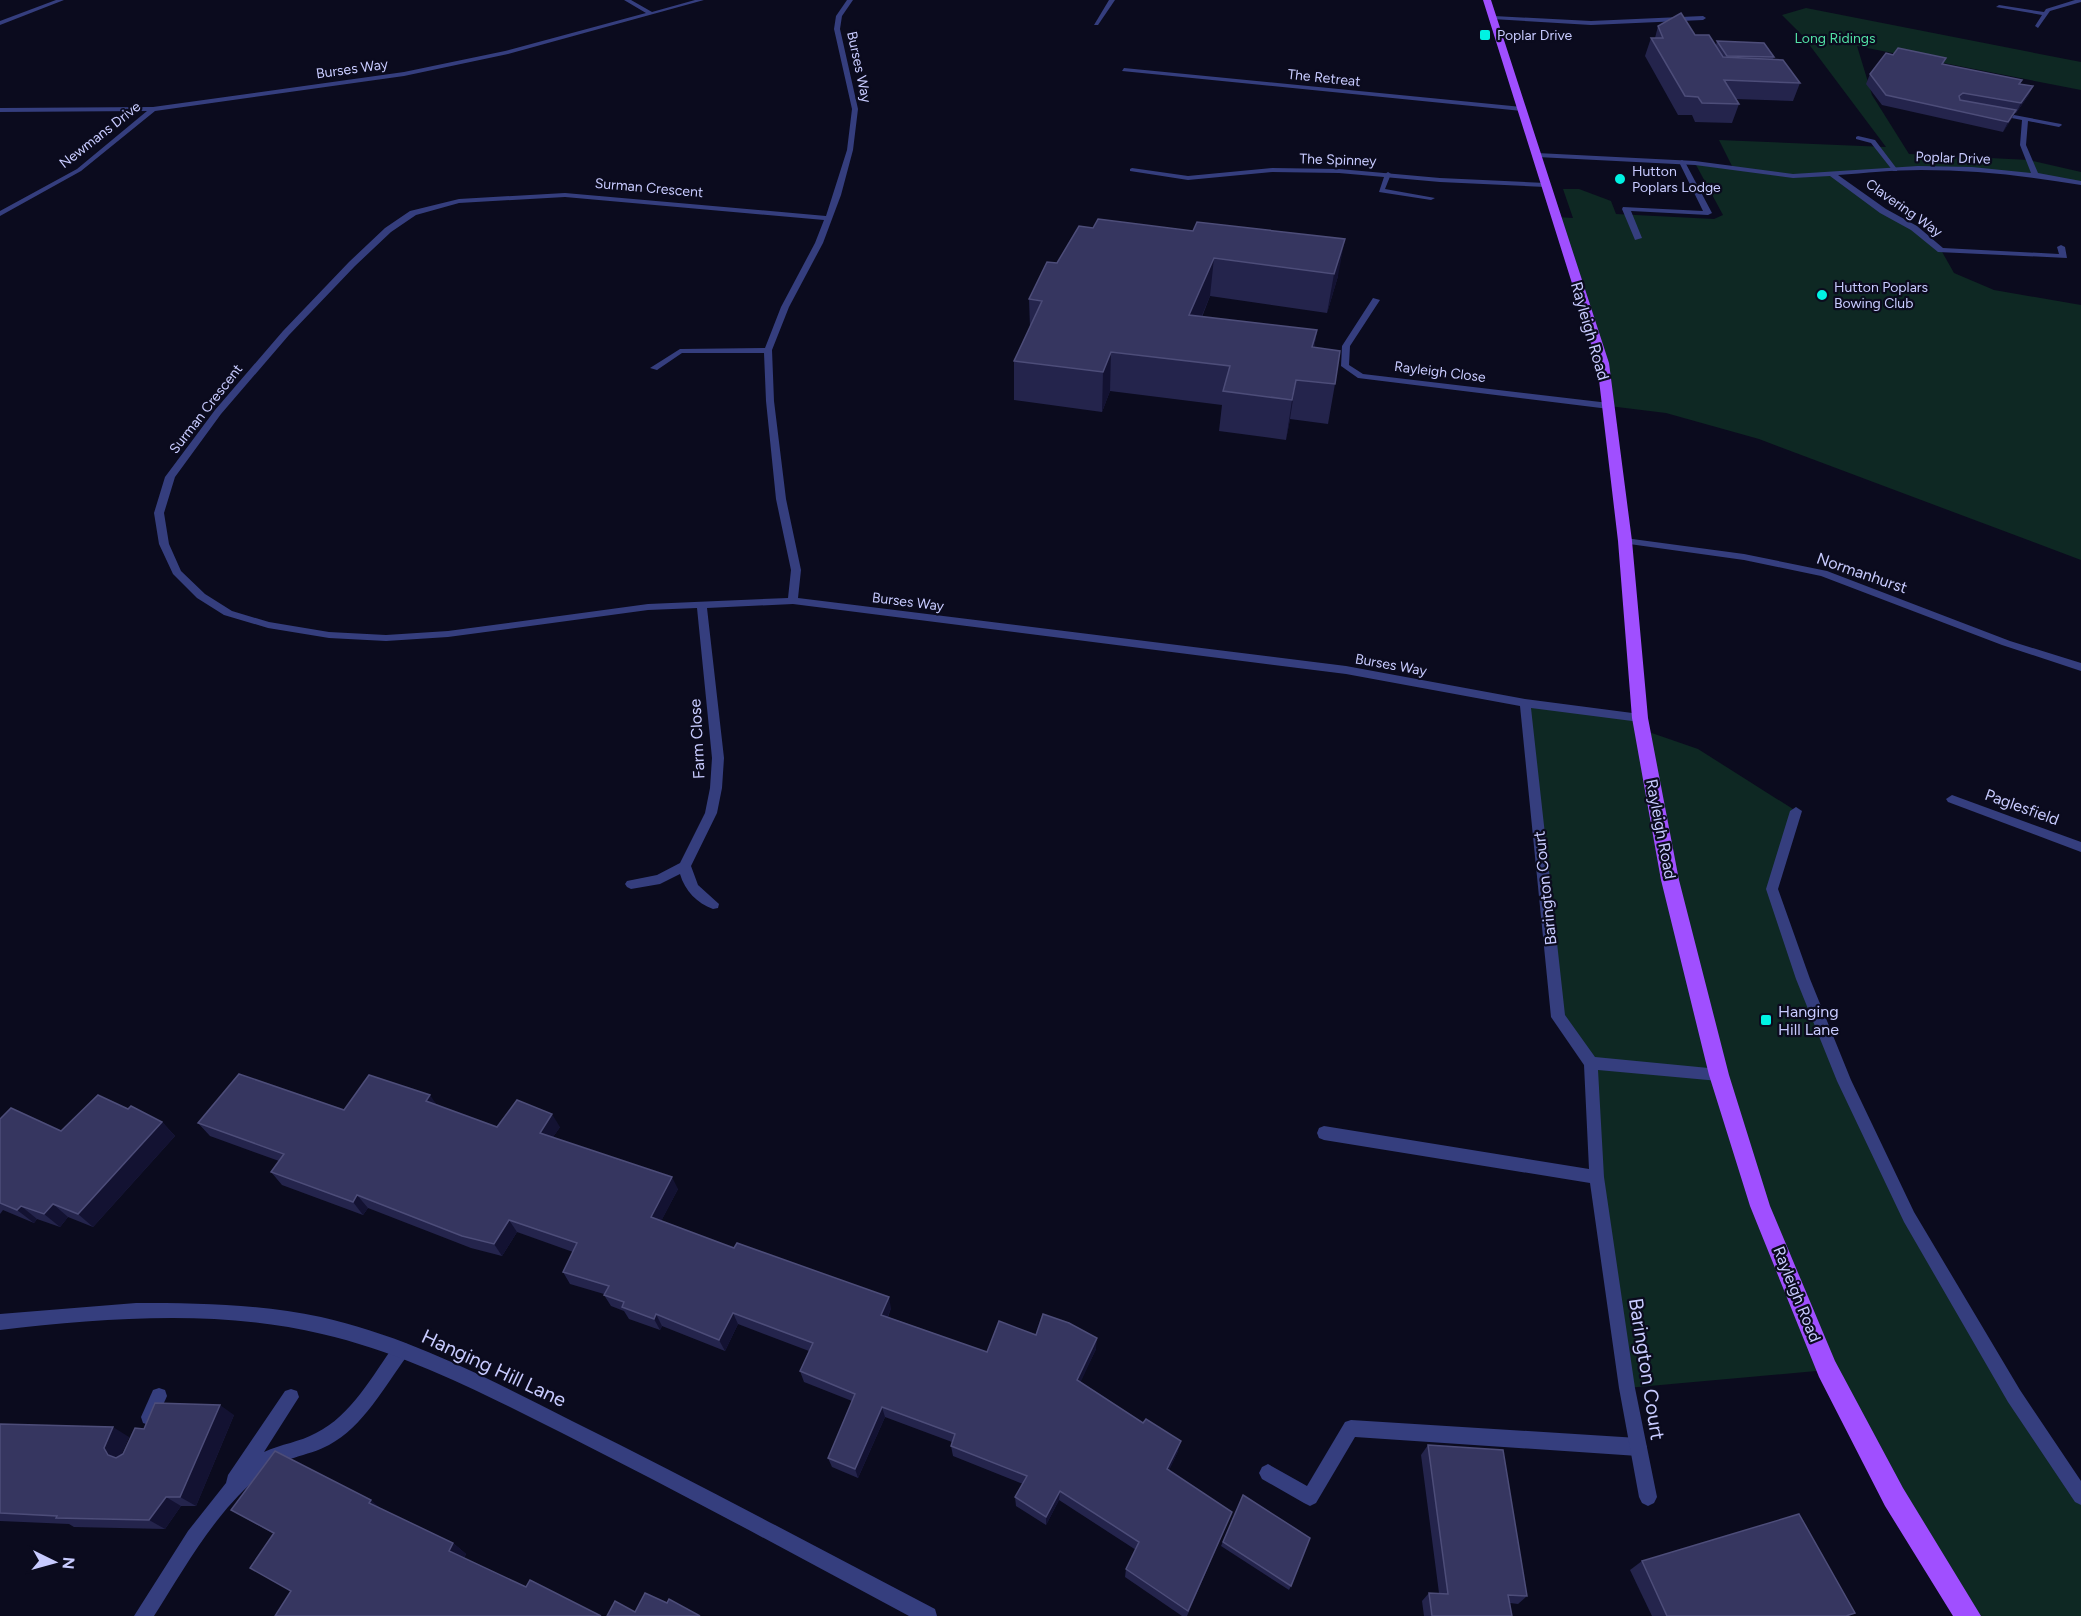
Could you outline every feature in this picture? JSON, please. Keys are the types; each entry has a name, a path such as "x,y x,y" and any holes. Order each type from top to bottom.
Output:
{"main road":[{"name":"Rayleigh Road","path":"1487,0 1603,363 1625,541 1640,718 1670,880 1719,1075 1760,1206 1827,1370 1894,1497 1968,1616"}],"street":[{"path":"0,23 61,0"},
{"path":"627,0 650,13"},
{"name":"Burses Way","path":"0,110 153,109 278,93 457,65 701,0"},
{"name":"Burses Way","path":"850,0 839,16 837,29 855,109 850,150 819,243 785,307 768,350 770,401 781,499 796,570 793,601 1334,668 1525,703 1640,718"},
{"path":"1096,24 1112,0"},
{"path":"2038,27 2044,14 2059,5 2081,0"},
{"path":"1999,7 2044,14"},
{"path":"1653,11 1661,21"},
{"path":"1494,18 1567,23 1703,18"},
{"name":"The Retreat","path":"1124,70 1522,109"},
{"name":"Newmans Drive","path":"0,214 79,170 153,109"},
{"path":"1991,113 2059,125"},
{"path":"2025,119 2023,145 2035,175"},
{"path":"1858,138 1873,141 1895,170"},
{"name":"Poplar Drive","path":"1537,155 1682,162 1793,176 1895,170 1972,169 2035,175 2081,183"},
{"path":"1638,238 1626,209 1708,213 1682,162"},
{"name":"The Spinney","path":"1132,170 1188,178 1272,170 1388,174 1440,180 1545,185"},
{"path":"1388,174 1381,191 1431,198"},
{"name":"Clavering Way","path":"1833,175 1883,211 1914,228 1941,250 2064,256 2061,247"},
{"name":"Surman Crescent","path":"793,601 648,607 448,634 386,638 329,635 279,627 228,613 201,596 177,572 164,544 159,513 170,477 218,412 286,333 352,264 388,230 413,213 459,201 566,195 829,218"},
{"name":"Rayleigh Close","path":"1376,300 1346,346 1345,366 1361,376 1609,406"},
{"path":"654,368 677,350 768,350"},
{"name":"Normanhurst","path":"1625,541 1744,557 1823,573 2006,643 2081,667"},
{"name":"Farm Close","path":"685,866 711,813 716,788 718,758 702,605"},
{"name":"Barington Court","path":"1525,703 1558,1017 1591,1063 1597,1177 1627,1388 1648,1497"},
{"name":"Paglesfield","path":"1952,798 2081,847"},
{"path":"1796,811 1772,889 1803,979 1844,1082 1909,1216 2014,1396 2081,1496"},
{"path":"631,884 660,879 685,866 692,889 713,904"},
{"path":"1591,1063 1719,1075"},
{"path":"1324,1132 1597,1177"},
{"name":"Hanging Hill Lane","path":"0,1322 87,1314 195,1312 272,1316 362,1335 443,1366 673,1479 927,1616"},
{"path":"218,1504 255,1467 268,1458 322,1440 337,1430 401,1350"},
{"path":"140,1437 159,1396"},
{"path":"142,1616 291,1397"},
{"path":"1268,1473 1310,1497 1351,1428 1638,1448"}],"green space":[{"name":"Long Ridings","path":"1806,8 2081,62 2081,90 1857,46 1872,95 1909,154 2029,160 2081,172 2081,183 2035,175 1918,168 1834,175 1913,228 1941,250 1954,273 1994,290 2081,305 2081,560 1759,439 1666,413 1609,406 1556,217 1573,218 1563,189 1579,189 1611,201 1616,214 1714,219 1723,215 1695,163 1732,166 1719,140 1886,147 1802,35 1782,15"},
{"path":"1525,703 1640,718 1643,730 1698,749 1796,811 1772,889 1803,979 1909,1217 2081,1496 2081,1616 1968,1616 1827,1370 1627,1388 1591,1063 1558,1017"}],"building":[{"path":"1681,13 1695,35 1709,35 1723,57 1783,60 1800,83 1724,80 1739,104 1702,103 1698,97 1685,96 1651,38 1663,38 1658,26"},
{"path":"1717,41 1764,43 1774,57 1727,56"},
{"path":"1898,48 1946,58 1942,64 2022,80 2019,84 2033,86 2021,103 1963,93 1959,96 1960,100 2016,110 2008,122 1886,95 1870,74 1886,53 1893,55"},
{"path":"1098,219 1193,231 1197,222 1345,239 1334,274 1214,258 1189,315 1317,330 1312,347 1340,351 1335,384 1296,380 1292,400 1223,391 1230,366 1111,352 1103,372 1014,361 1042,301 1029,299 1047,262 1057,263 1079,226 1093,228"},
{"path":"239,1074 344,1110 369,1075 430,1095 426,1101 497,1127 517,1100 552,1114 540,1133 672,1177 651,1217 734,1248 737,1243 889,1297 881,1315 987,1352 999,1321 1036,1335 1043,1314 1069,1323 1097,1338 1077,1380 1143,1423 1146,1419 1181,1441 1167,1469 1232,1512 1188,1611 1126,1569 1139,1542 1060,1491 1046,1517 1015,1497 1027,1476 951,1446 955,1434 882,1407 855,1469 828,1458 855,1394 800,1371 813,1343 733,1313 719,1340 656,1314 654,1319 622,1307 624,1302 604,1295 609,1286 563,1272 577,1243 509,1220 494,1244 462,1236 357,1195 353,1202 271,1172 284,1154 198,1123"},
{"path":"98,1095 128,1109 131,1106 162,1122 78,1214 53,1204 44,1214 21,1206 17,1210 0,1203 0,1119 11,1108 61,1131"},
{"path":"155,1403 220,1405 180,1497 166,1497 149,1520 56,1518 57,1516 0,1513 0,1424 113,1427 104,1448 108,1455 116,1458 123,1454 135,1428 144,1429"},
{"path":"1428,1445 1503,1450 1527,1596 1508,1595 1512,1616 1432,1616 1429,1593 1448,1594"},
{"path":"275,1451 371,1500 369,1503 453,1543 449,1551 526,1587 530,1580 601,1616 275,1616 291,1591 250,1568 274,1533 231,1510"},
{"path":"1243,1495 1310,1538 1291,1586 1223,1542"},
{"path":"1799,1514 1855,1613 1846,1616 1667,1616 1642,1561"},
{"path":"645,1593 667,1603 669,1599 700,1616 607,1616 615,1601 635,1612"}],"place":[{"name":"Poplar Drive","path":"1485,35"},
{"name":"Hutton Poplars Lodge","path":"1620,179"},
{"name":"Hutton Poplars Bowing Club","path":"1822,295"},
{"name":"Hanging Hill Lane","path":"1766,1020"}]}
